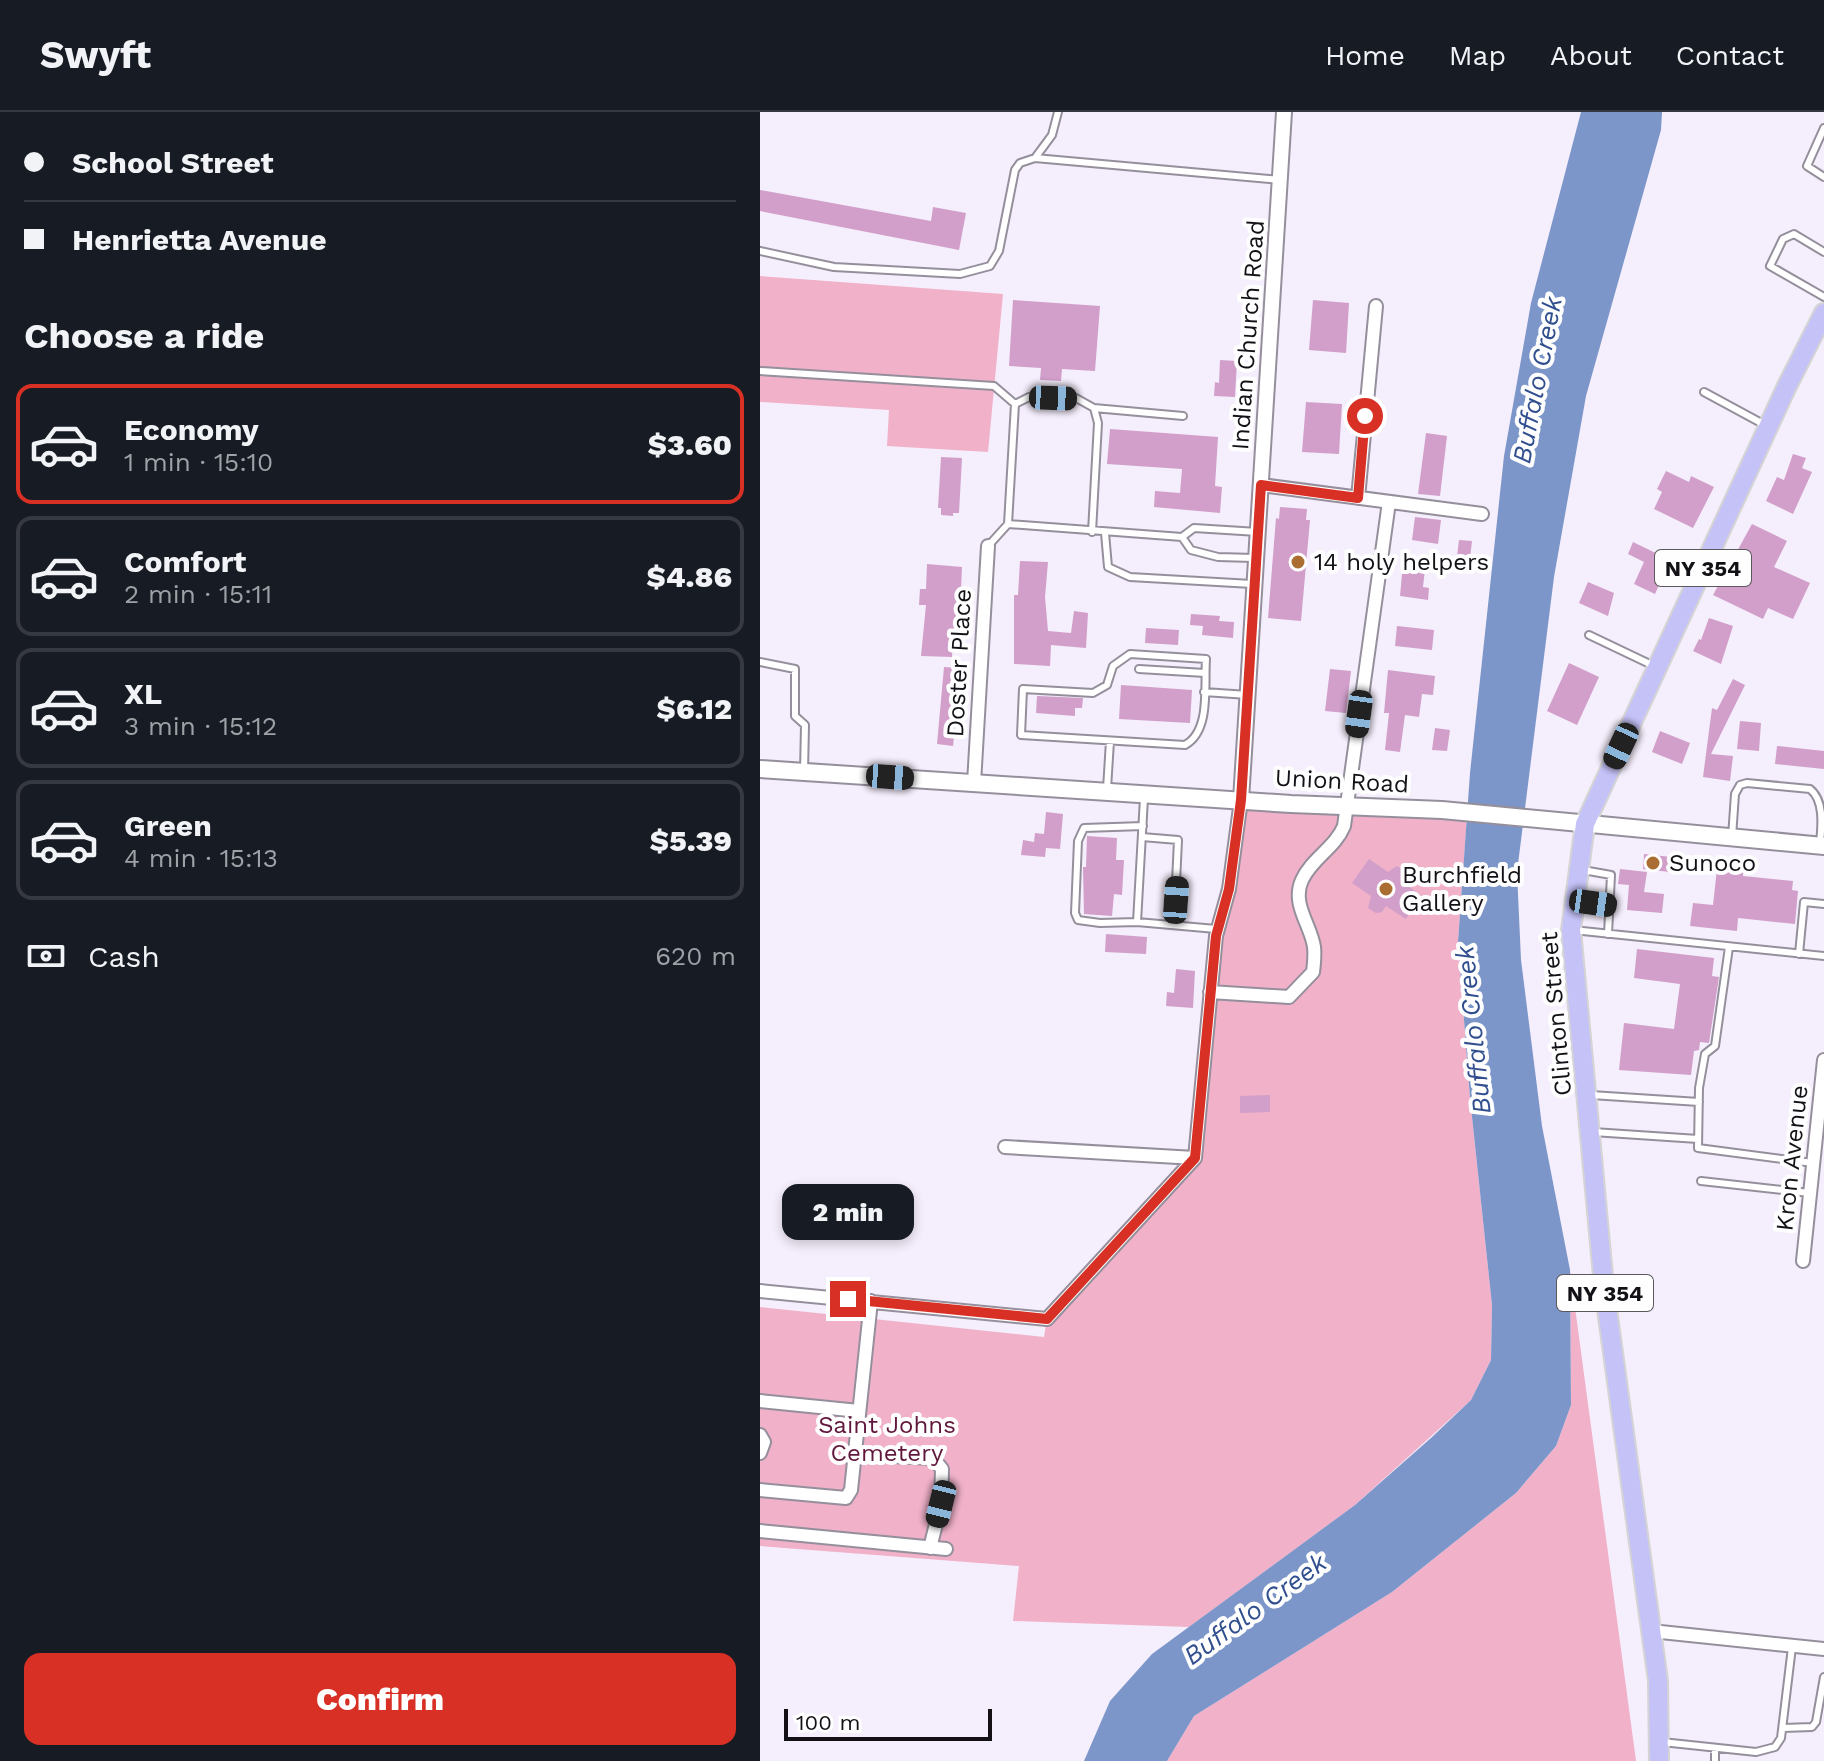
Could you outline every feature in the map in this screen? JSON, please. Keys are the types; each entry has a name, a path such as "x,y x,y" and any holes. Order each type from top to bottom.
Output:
{"main road":[{"name":"Clinton Street","path":"1659,1752 1658,1681 1604,1287 1571,930 1585,824 1824,313"},
{"name":"Union Road","path":"760,769 1346,807 1442,810 1822,846"}],"street":[{"name":"Indian Church Road","path":"1241,800 1284,112"},
{"path":"1358,498 1376,306"},
{"path":"1261,485 1482,514"},
{"path":"1210,992 1289,997 1313,972 1314,946 1301,912 1300,884 1314,859 1341,834 1389,502"},
{"name":"Doster Place","path":"974,783 988,546"},
{"path":"760,1291 1047,1319 1195,1158 1218,929 1229,889 1241,800"},
{"name":"Kron Avenue","path":"1803,1261 1824,1060"},
{"path":"1005,1147 1195,1158"},
{"path":"760,1490 846,1498 851,1490 871,1301"},
{"path":"760,1401 859,1411"},
{"path":"760,1435 764,1442 760,1453"},
{"path":"854,1454 933,1458 942,1469 941,1492 930,1548"},
{"path":"760,1531 946,1549"},
{"path":"1651,1631 1824,1649"}],"lane":[{"path":"1035,158 1052,135 1058,112"},
{"path":"1824,128 1807,166 1824,177"},
{"path":"760,251 834,267 960,274 990,266 999,251 1015,170 1020,163 1035,158 1280,180"},
{"path":"1824,252 1794,234 1783,239 1770,266 1824,297"},
{"path":"760,371 994,386 1015,404"},
{"path":"1704,392 1769,426"},
{"path":"1015,404 1029,397 1076,398 1094,408 1183,416"},
{"path":"988,546 1008,524 1015,404"},
{"path":"1092,532 1098,423 1094,408"},
{"path":"1008,524 1182,537 1194,528 1258,532"},
{"path":"1105,533 1108,567 1130,577 1256,585"},
{"path":"1182,537 1191,550 1218,557 1257,558"},
{"path":"1589,635 1657,668"},
{"path":"1130,654 1206,659 1204,692 1201,730 1194,740 1185,745 1021,735 1023,689 1093,693 1107,685 1113,666 1130,654"},
{"path":"760,662 795,669 795,716 805,725 804,772"},
{"path":"1139,669 1205,673"},
{"path":"1204,692 1248,695"},
{"path":"1107,792 1110,741"},
{"path":"1732,837 1735,794 1740,785 1763,784 1810,789 1818,793 1824,804 1822,846"},
{"path":"1137,922 1145,794"},
{"path":"1143,826 1084,828 1078,841 1075,913 1078,920 1218,929"},
{"path":"1142,837 1178,840 1174,925"},
{"path":"1579,869 1611,875 1608,934"},
{"path":"1575,901 1610,906"},
{"path":"1799,954 1804,902 1824,904"},
{"path":"1571,930 1824,956"},
{"path":"1729,947 1715,1046 1705,1054 1699,1102 1698,1148 1813,1163"},
{"path":"1586,1095 1699,1102"},
{"path":"1590,1132 1698,1139"},
{"path":"1701,1181 1810,1193"},
{"path":"1659,1752 1715,1748 1756,1752 1775,1747 1783,1728 1793,1646"},
{"path":"1783,1728 1812,1727 1816,1722 1824,1677"},
{"path":"1715,1748 1715,1761"},
{"path":"1756,1752 1756,1761"}],"green space":[{"path":"760,276 1003,294 988,452 887,446 889,410 760,402"},
{"name":"Saint Johns Cemetery","path":"1241,800 1467,816 1458,942 1470,1098 1492,1305 1491,1360 1471,1400 1355,1505 1189,1627 1013,1621 1019,1566 760,1546 760,1307 1044,1337 1047,1319 1195,1158 1203,1063"},
{"path":"1570,1270 1636,1761 1167,1761 1194,1716 1392,1592 1516,1493 1556,1446 1571,1405"}],"water":[{"name":"Buffalo Creek","path":"1581,112 1662,112 1661,130 1586,396 1554,577 1517,872 1521,960 1542,1126 1570,1270 1571,1405 1556,1446 1516,1493 1392,1592 1194,1716 1167,1761 1084,1761 1110,1701 1152,1654 1355,1505 1471,1400 1491,1360 1492,1305 1470,1098 1458,942 1470,773 1504,456 1531,303"}],"building":[{"path":"760,190 931,221 933,207 966,213 959,250 760,211"},
{"path":"1013,300 1100,306 1095,371 1062,369 1061,381 1040,380 1041,368 1009,366"},
{"path":"1313,300 1349,303 1346,353 1309,350"},
{"path":"1220,360 1237,361 1235,397 1214,396 1215,382 1219,383"},
{"path":"1306,402 1342,404 1339,454 1302,452"},
{"path":"1110,429 1218,437 1215,486 1222,487 1220,513 1154,507 1155,491 1180,493 1182,469 1107,464"},
{"path":"1426,433 1447,436 1440,496 1418,494"},
{"path":"1793,454 1806,458 1802,468 1812,472 1793,514 1766,501 1777,477 1784,480"},
{"path":"941,457 962,458 959,513 953,513 953,516 941,515 941,508 938,508"},
{"path":"1666,471 1689,482 1691,476 1714,487 1693,528 1654,509 1662,492 1657,489"},
{"path":"1280,507 1307,509 1306,520 1310,520 1301,621 1268,618 1276,518 1279,519"},
{"path":"1415,517 1441,520 1438,544 1412,540"},
{"path":"1752,524 1787,541 1774,567 1810,583 1793,619 1768,608 1763,619 1713,595"},
{"path":"1459,540 1472,541 1469,566 1456,565"},
{"path":"1633,542 1670,560 1655,594 1634,584 1644,562 1628,554"},
{"path":"1020,561 1048,562 1045,597 1048,631 1071,633 1074,611 1088,613 1086,648 1051,645 1050,666 1014,664 1014,595 1018,595"},
{"path":"927,564 962,567 959,634 953,634 952,657 921,656 926,605 919,605 920,589 926,589"},
{"path":"1406,567 1425,569 1423,587 1429,588 1428,600 1400,596 1402,574 1406,574"},
{"path":"1588,582 1614,593 1608,616 1579,603"},
{"path":"1191,614 1220,616 1219,621 1234,622 1233,638 1202,635 1203,626 1190,625"},
{"path":"1709,618 1733,626 1721,664 1693,651"},
{"path":"1397,626 1434,630 1432,650 1395,646"},
{"path":"1146,628 1179,630 1178,645 1145,643"},
{"path":"1569,663 1599,677 1577,725 1547,711"},
{"path":"944,667 961,668 953,746 937,744"},
{"path":"1330,669 1351,671 1346,713 1325,711"},
{"path":"1388,670 1435,676 1433,695 1422,694 1419,717 1405,715 1400,752 1385,750 1389,713 1384,713"},
{"path":"1733,679 1745,685 1711,754 1733,756 1730,781 1703,777 1712,708 1717,710"},
{"path":"1121,685 1192,690 1190,723 1119,719"},
{"path":"1037,696 1083,698 1082,708 1075,708 1075,716 1036,713"},
{"path":"1740,721 1761,723 1759,751 1737,749"},
{"path":"1435,728 1450,730 1447,751 1432,750"},
{"path":"1660,731 1690,743 1682,764 1652,752"},
{"path":"1777,746 1824,751 1824,769 1775,764"},
{"path":"1046,812 1063,814 1060,849 1046,848 1045,857 1021,855 1023,840 1034,842 1035,833 1044,834"},
{"path":"1087,836 1117,838 1116,860 1124,860 1122,895 1114,894 1112,916 1084,914 1083,867 1086,867"},
{"path":"1644,854 1671,857 1670,872 1643,869"},
{"name":"Burchfield Gallery","path":"1369,859 1388,872 1397,866 1405,871 1402,882 1421,895 1406,919 1386,906 1382,912 1376,913 1368,908 1371,896 1352,883"},
{"path":"1718,860 1744,863 1743,876 1793,881 1792,890 1798,891 1795,924 1738,918 1737,931 1690,926 1693,903 1713,905"},
{"path":"1620,869 1647,872 1644,892 1664,894 1662,913 1627,910 1629,885 1618,884"},
{"path":"1106,934 1147,937 1146,954 1105,952"},
{"path":"1637,949 1714,958 1712,976 1719,977 1709,1043 1700,1042 1699,1050 1694,1051 1691,1075 1619,1070 1624,1023 1674,1029 1680,984 1634,978"},
{"path":"1176,969 1195,971 1193,1008 1166,1006 1167,992 1174,993"},
{"path":"1270,1095 1270,1112 1240,1113 1240,1096"}],"place":[{"name":"14 holy helpers","path":"1298,562"},
{"name":"Sunoco","path":"1653,863"},
{"name":"Burchfield Gallery","path":"1386,889"}],"route":[{"path":"848,1299 1047,1319 1195,1158 1216,936 1229,889 1241,800 1261,485 1358,498 1365,416"}]}
